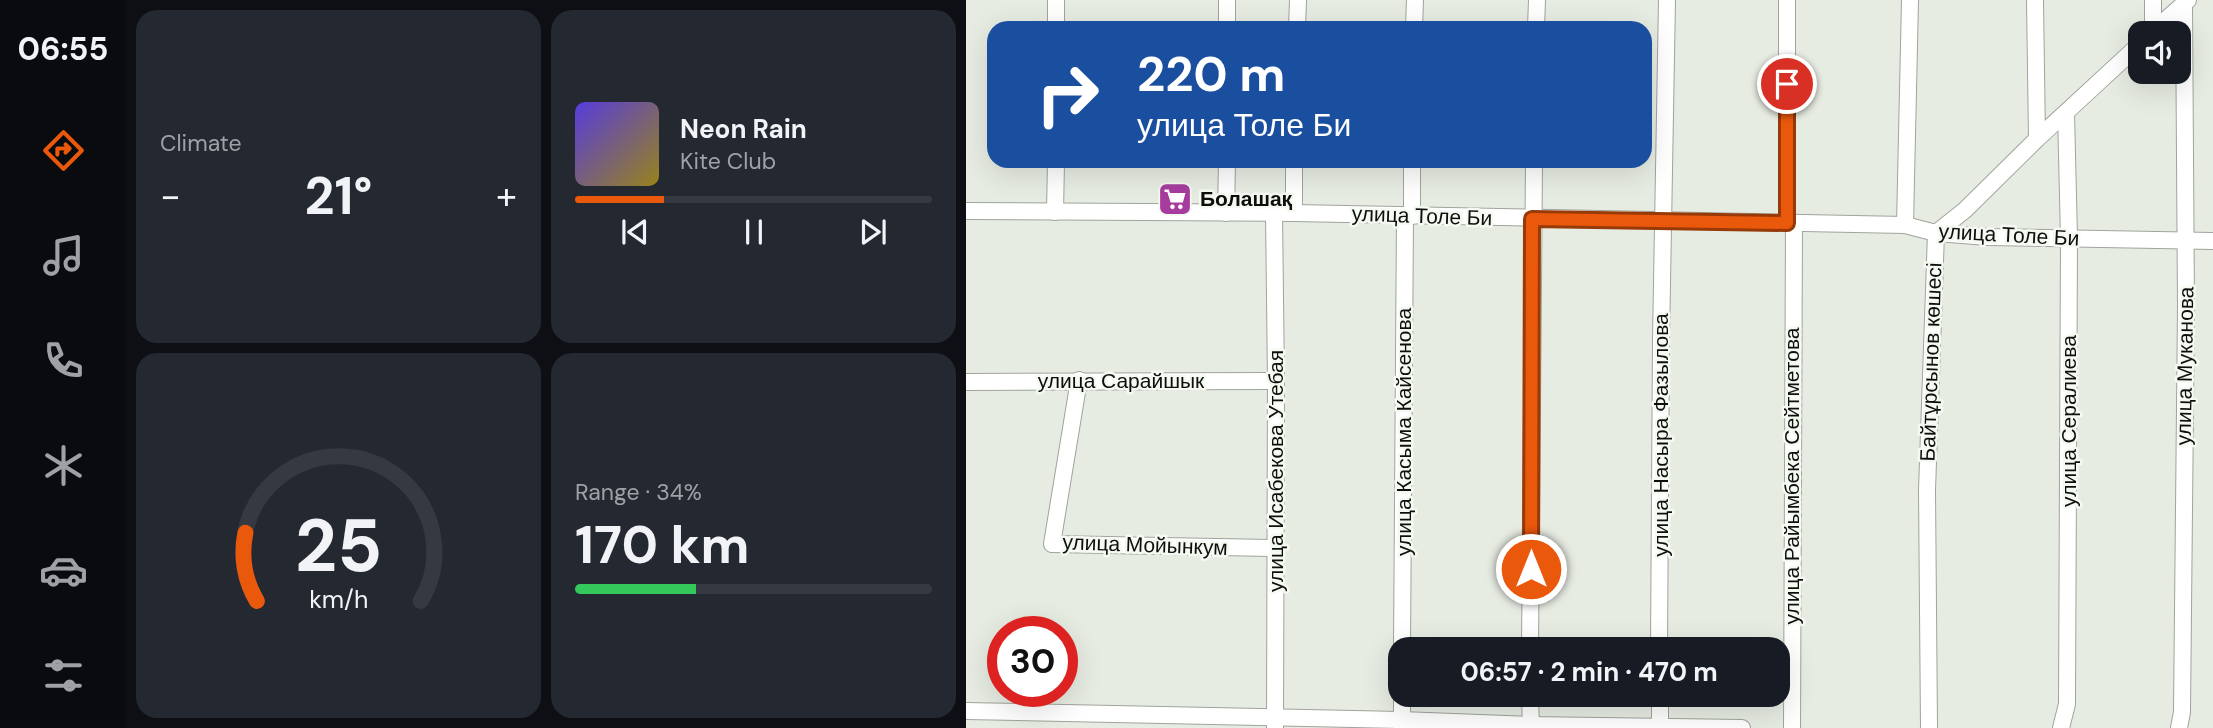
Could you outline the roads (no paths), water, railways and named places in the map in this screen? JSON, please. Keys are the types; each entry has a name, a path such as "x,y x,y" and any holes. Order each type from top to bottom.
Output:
{"street":[{"path":"1056,0 1056,21"},
{"path":"1227,0 1227,21"},
{"path":"1297,21 1298,0"},
{"path":"1414,21 1415,0"},
{"path":"1536,21 1537,0"},
{"name":"улица Насыра Фазылова","path":"1659,637 1667,0"},
{"name":"улица Райымбека Сейтметова","path":"1787,0 1791,223 1792,728"},
{"path":"1905,225 1910,0"},
{"path":"2035,0 2037,139"},
{"path":"2152,21 2153,0"},
{"path":"2164,21 2186,2"},
{"name":"улица Муканова","path":"2179,728 2182,712 2186,2"},
{"name":"Байтұрсынов көшесі","path":"1928,728 1927,490 1936,233 1965,211 2037,139 2128,55"},
{"name":"улица Сералиева","path":"2061,728 2067,704 2069,238 2066,113"},
{"path":"1055,212 1056,168"},
{"path":"1226,213 1227,168"},
{"path":"1294,168 1294,213"},
{"name":"улица Касыма Кайсенова","path":"1402,637 1412,168"},
{"path":"1530,637 1534,168"},
{"name":"улица Толе Би","path":"966,211 1294,213 1905,225 1936,233 1988,237 2213,241"},
{"name":"улица Исабекова Утебая","path":"1274,213 1275,723"},
{"name":"улица Мойынкум","path":"1079,380 1052,544 1276,548"},
{"name":"улица Сарайшык","path":"966,382 1276,381"},
{"path":"1530,707 1531,727"},
{"path":"1660,707 1660,728"},
{"path":"966,711 1275,723 1742,728"}],"place":[{"name":"Болашақ","path":"1175,199"}]}
